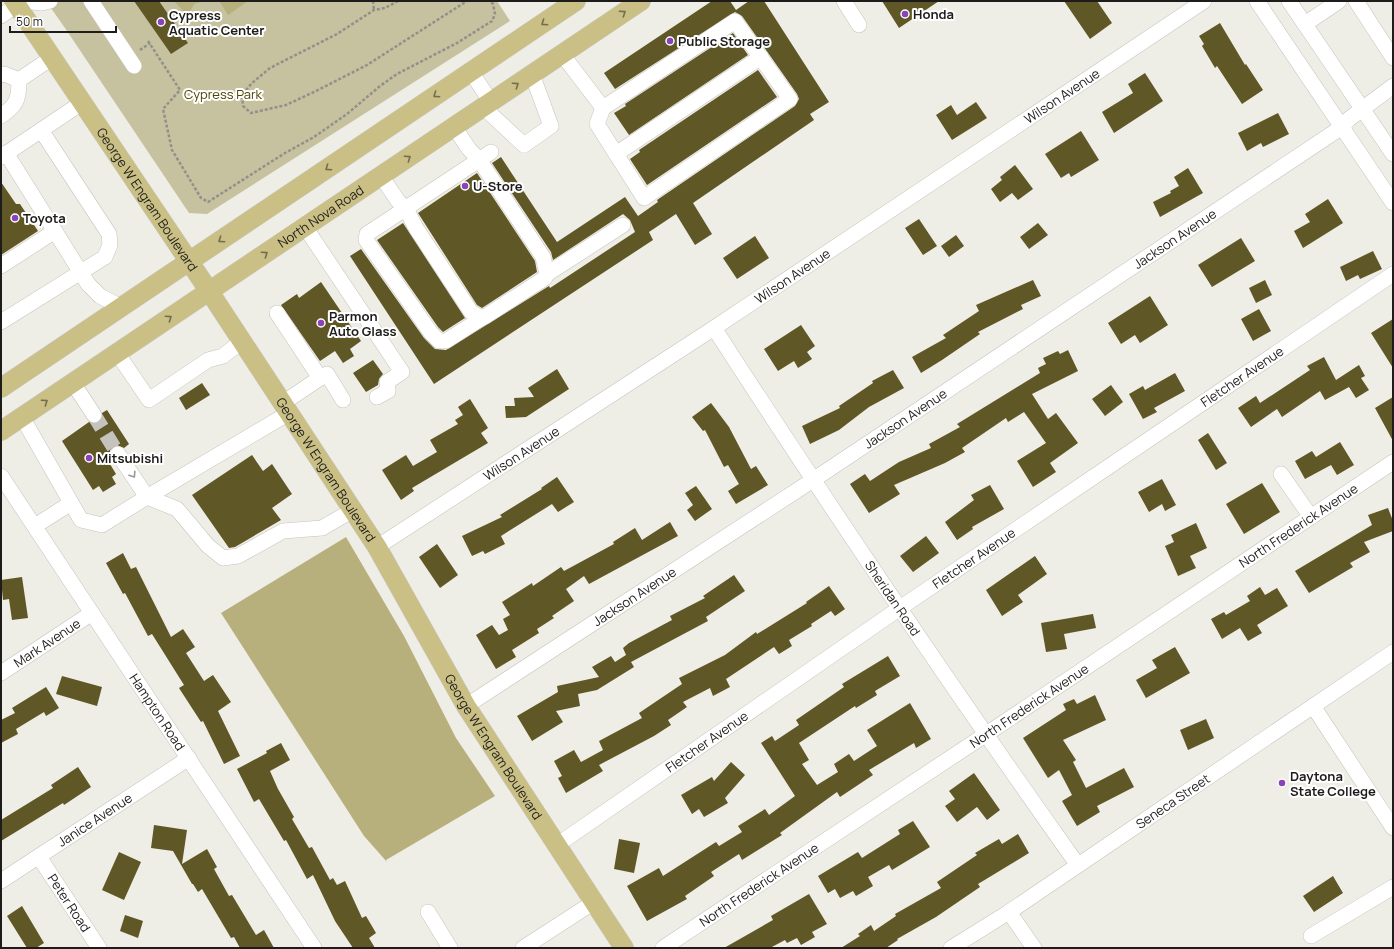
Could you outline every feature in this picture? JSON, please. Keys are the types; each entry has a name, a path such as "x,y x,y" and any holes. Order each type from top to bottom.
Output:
{"main road":[{"path":"1,388 576,1"},
{"name":"North Nova Road","path":"1,431 641,1"},
{"name":"George W Engram Boulevard","path":"19,2 53,57 210,291 377,547 466,706 624,948"}],"street":[{"path":"1,16 19,2 42,3 50,1"},
{"path":"91,1 134,66"},
{"path":"844,1 859,25"},
{"name":"Wilson Avenue","path":"377,547 714,328 1204,1"},
{"path":"1257,1 1393,203"},
{"path":"1289,1 1393,154"},
{"path":"1305,24 1339,1"},
{"path":"1356,1 1393,58"},
{"path":"735,21 790,99 644,198 597,124 603,108 735,21"},
{"path":"562,54 603,108"},
{"path":"19,80 53,57"},
{"path":"616,154 761,57"},
{"path":"472,72 487,104 524,145 551,126 532,74"},
{"path":"1,75 4,74 19,80"},
{"path":"1,116 9,111 19,98 19,80"},
{"name":"Jackson Avenue","path":"466,706 812,480 1342,127 1349,118 1393,86"},
{"path":"83,102 3,155 88,284 100,296 121,307"},
{"path":"454,127 469,149 485,156 543,257 548,274"},
{"path":"1,322 105,257 110,245 109,234 41,130"},
{"path":"485,156 367,234 366,240 431,333 439,341 446,341 545,278 548,274 623,224"},
{"path":"381,176 398,201 406,209 416,228 471,312 482,318"},
{"path":"304,227 402,372 387,382 388,390 377,397"},
{"path":"1,266 55,232"},
{"name":"Fletcher Avenue","path":"557,845 900,608 1393,274"},
{"path":"277,313 320,378"},
{"name":"Sheridan Road","path":"714,328 812,480 985,735 1077,864"},
{"path":"117,353 149,400 208,360 222,356 242,341"},
{"path":"22,417 81,520 102,525 286,408 320,378 327,374 343,400"},
{"path":"73,383 94,415"},
{"path":"118,454 147,497 177,509 208,546 223,558 238,556 283,531 322,528 353,510"},
{"name":"North Frederick Avenue","path":"663,948 1393,462"},
{"path":"1281,474 1311,517"},
{"name":"Hampton Road","path":"1,476 314,948"},
{"path":"35,526 71,503"},
{"name":"Mark Avenue","path":"1,673 92,613"},
{"name":"Seneca Street","path":"951,948 1009,912 1077,864 1393,652"},
{"path":"1313,706 1393,828"},
{"name":"Janice Avenue","path":"1,881 188,758"},
{"name":"Peter Road","path":"39,857 99,948"},
{"path":"1311,936 1393,888"},
{"path":"523,948 594,902"},
{"path":"428,912 450,948"},
{"path":"1009,912 1034,948"}],"path":[{"path":"374,1 374,10"},
{"path":"398,1 386,8 374,10 337,34 270,68 252,82 242,95 243,106 251,113 274,109 316,91 367,65 467,1"},
{"path":"148,41 180,90 163,109 172,150 201,198 208,202 285,153 314,137 397,74 457,43 492,21 495,14 493,4 490,1"}],"green space":[{"name":"Cypress Park","path":"46,1 497,1 510,21 207,214 189,213"}],"shaded area":[{"path":"174,1 204,1 194,4 191,10 185,13"},
{"path":"219,1 248,1 228,15"},
{"path":"346,537 404,636 456,738 495,796 386,860 387,862 364,836 221,613"}],"building":[{"name":"Cypress Aquatic Center","path":"134,1 159,1 188,43 171,54"},
{"path":"712,1 730,1 736,10 749,1 764,1 829,102 810,114 814,120 693,203 712,234 695,245 676,214 649,232 653,240 434,384 350,256 361,249 424,338 435,349 446,350 549,286 550,288 635,232 630,220 623,214 553,260 551,252 492,163 501,157 557,242 625,197 638,216 658,202 657,200 795,106 799,99 797,94 742,16 735,12 615,89 604,73"},
{"name":"Honda","path":"882,1 939,1 899,28"},
{"path":"1064,1 1097,1 1112,23 1090,39"},
{"path":"1220,23 1245,65 1246,64 1263,90 1242,104 1217,66 1215,68 1202,46 1204,44 1199,36"},
{"path":"733,33 748,55 629,135 614,113 626,106 625,104"},
{"path":"758,70 777,97 647,185 630,159 640,152 639,150"},
{"path":"1145,73 1163,101 1114,133 1102,112 1133,93 1128,84"},
{"path":"976,102 987,118 952,140 936,115 951,105 957,115"},
{"path":"1278,113 1289,134 1263,147 1261,143 1247,151 1238,133"},
{"path":"1081,131 1099,160 1071,177 1069,173 1061,178 1045,154"},
{"path":"1015,165 1033,189 1018,200 1012,193 1000,202 991,189 1002,180 1000,177"},
{"path":"1188,168 1203,193 1160,217 1153,202 1171,193 1170,191 1179,186 1174,177"},
{"path":"477,173 535,261 537,272 482,308 477,305 418,213"},
{"name":"Toyota","path":"1,182 16,204 20,204 38,231 1,255"},
{"path":"1328,199 1343,223 1303,248 1294,231 1310,222 1305,214"},
{"path":"919,219 937,246 923,255 905,228"},
{"path":"403,223 465,318 443,332 377,240"},
{"path":"1038,223 1048,235 1029,249 1020,237"},
{"path":"956,235 964,246 949,257 941,246"},
{"path":"755,236 769,258 737,279 723,258"},
{"path":"1241,238 1255,261 1212,287 1198,265"},
{"path":"1373,251 1382,269 1360,279 1358,275 1346,281 1340,267"},
{"path":"1033,280 1041,296 1021,305 1023,309 978,332 980,334 921,373 912,357 946,338 943,335 979,311 976,305"},
{"path":"1265,280 1272,295 1256,303 1249,288"},
{"name":"Parmon Auto Glass","path":"321,282 361,341 350,349 354,356 343,363 335,351 320,361 281,305 297,294 299,298"},
{"path":"1150,296 1168,325 1140,343 1135,335 1121,344 1108,323"},
{"path":"1259,309 1271,331 1253,341 1241,319"},
{"path":"1393,319 1393,368 1371,333"},
{"path":"801,325 815,346 807,352 812,359 798,368 794,361 778,371 764,349"},
{"path":"1068,350 1078,371 1032,394 1048,419 1056,413 1078,443 1050,463 1056,472 1033,487 1017,461 1046,443 1024,412 1008,422 1006,418 962,448 965,452 945,463 894,485 900,494 869,513 850,484 865,474 870,481 899,462 931,448 929,444 960,427 957,424 1040,373 1038,368 1046,364 1043,358 1058,351 1060,354"},
{"path":"1324,357 1336,380 1359,365 1365,376 1361,378 1369,390 1356,398 1349,387 1325,400 1320,391 1282,417 1277,409 1251,427 1238,408 1256,396 1260,403 1310,370 1307,366"},
{"path":"373,360 383,374 379,379 378,385 366,392 353,373"},
{"path":"557,369 569,389 526,417 506,418 505,406 515,406 514,398 534,397 528,388"},
{"path":"893,370 904,388 869,407 839,430 810,444 802,426 840,408 839,406 873,383 872,381"},
{"path":"1175,373 1185,391 1154,408 1157,412 1143,419 1129,394 1143,386 1145,390"},
{"path":"202,383 210,395 186,410 179,398"},
{"path":"1111,385 1123,402 1105,416 1092,399"},
{"path":"1393,397 1393,441 1375,408"},
{"path":"470,399 488,428 481,433 488,443 412,488 414,491 401,500 382,470 406,455 413,466 437,452 430,440 458,424 455,420 463,415 458,407"},
{"path":"711,403 729,427 751,469 756,466 768,485 736,504 728,491 739,484 728,465 724,467 705,430 703,431 692,417"},
{"name":"Mitsubishi","path":"107,410 129,444 124,448 117,445 110,450 110,457 107,459 116,474 112,477 116,484 103,492 99,486 93,490 62,441 89,422 94,424 99,422 102,419 102,413"},
{"path":"1208,433 1227,463 1216,470 1198,440"},
{"path":"1340,442 1354,465 1337,475 1331,465 1305,479 1295,461 1312,451 1316,457"},
{"path":"252,455 263,471 272,464 292,494 272,508 281,520 235,547 229,548 192,495"},
{"path":"557,477 574,502 558,512 552,504 501,536 505,544 485,554 483,551 472,556 462,536 502,517 500,515 542,489 541,488"},
{"path":"1162,479 1176,505 1165,511 1162,504 1149,512 1138,492"},
{"path":"1262,483 1280,512 1244,534 1226,504"},
{"path":"990,485 1004,509 972,527 973,529 957,540 945,522 974,500 971,495"},
{"path":"696,486 712,509 695,521 687,510 693,505 685,493"},
{"path":"1388,508 1393,521 1393,531 1364,542 1370,552 1350,563 1353,567 1309,593 1295,571 1372,525 1368,515"},
{"path":"670,522 678,536 589,584 584,576 566,589 574,601 552,616 554,618 537,629 539,633 512,650 516,657 496,669 476,635 492,625 499,635 508,630 503,619 510,615 502,602 532,583 533,586 561,567 564,571 614,544 613,542 635,528 642,540"},
{"path":"1196,523 1207,548 1190,556 1196,568 1178,576 1165,546 1174,542 1171,535"},
{"path":"926,536 939,553 913,572 900,556"},
{"path":"437,544 458,575 440,588 419,557"},
{"path":"123,553 131,569 136,567 171,637 183,629 195,647 186,653 204,681 213,675 231,702 218,711 240,756 224,764 203,721 201,722 179,688 184,685 152,634 148,636 125,593 123,594 106,563"},
{"path":"1035,556 1047,574 1018,595 1023,602 1002,616 986,590"},
{"path":"734,575 745,591 706,617 708,621 631,662 634,667 597,690 578,694 580,706 556,711 563,722 532,741 517,716 558,692 557,686 599,677 592,667 611,656 615,662 626,655 623,648 629,643 672,620 670,616 705,598 703,596"},
{"path":"22,577 28,618 12,620 9,599 3,600 1,580"},
{"path":"829,586 845,609 835,616 831,611 811,624 812,626 789,640 792,646 779,654 774,647 726,679 730,687 713,696 710,688 683,702 687,707 668,720 671,725 654,736 599,765 603,771 566,793 558,778 562,776 554,761 574,750 581,762 603,750 599,741 642,718 639,713 682,684 679,678 725,655 756,632 757,634 807,603 806,602"},
{"path":"1260,587 1265,595 1277,588 1288,606 1257,625 1262,633 1248,641 1240,628 1222,639 1211,619 1224,612 1226,615 1250,601 1247,596"},
{"path":"1093,614 1096,628 1064,634 1067,649 1046,652 1041,623"},
{"path":"1175,647 1190,673 1146,698 1136,680 1157,668 1152,660"},
{"path":"888,656 900,676 875,691 877,695 856,708 855,706 799,743 809,760 802,764 817,785 838,772 834,764 849,754 854,761 877,746 867,730 910,703 931,739 916,748 914,743 869,770 873,775 840,797 837,792 780,833 782,835 742,860 739,854 711,872 714,876 685,896 687,899 647,921 627,886 659,868 663,876 716,842 719,846 742,832 738,826 765,809 769,815 795,796 761,743 772,736 775,741 799,725 796,720 844,687 842,684"},
{"path":"62,676 102,687 97,706 56,694"},
{"path":"46,687 59,708 46,716 44,712 16,729 18,734 1,743 1,720 15,713 12,708"},
{"path":"1095,695 1106,720 1063,740 1076,760 1073,762 1086,788 1124,768 1134,787 1097,806 1100,812 1077,826 1062,801 1072,795 1059,770 1048,778 1023,738 1066,710 1063,704 1074,699 1077,704"},
{"path":"1206,719 1214,738 1188,750 1180,730"},
{"path":"281,743 290,760 270,771 278,789 294,817 292,819 309,848 312,847 330,880 333,878 337,885 345,881 362,918 366,916 376,933 369,938 375,948 353,948 335,921 313,875 307,879 286,840 284,841 259,799 254,802 237,769 267,753 266,751"},
{"path":"731,762 745,775 725,798 728,803 704,817 699,809 692,814 681,795 712,777 714,781"},
{"path":"78,767 91,787 64,805 63,803 1,841 1,820 53,788 51,785"},
{"path":"974,773 1000,810 987,820 977,807 957,822 945,806 955,799 949,791"},
{"path":"913,821 930,847 892,870 889,865 868,877 873,886 856,896 853,891 840,898 835,889 828,893 818,876 858,852 862,858 900,834 898,830"},
{"path":"154,825 187,830 182,864 207,849 217,867 214,869 229,896 232,895 256,935 264,930 274,948 240,948 234,937 231,938 202,889 198,892 192,884 173,851 151,848"},
{"path":"1018,834 1029,853 978,884 980,887 936,917 897,939 898,940 886,948 841,948 860,936 858,934 871,925 874,931 896,916 895,914 941,888 937,882 977,855 975,853 999,839 1002,844"},
{"path":"619,839 640,843 634,873 614,869"},
{"path":"119,852 141,862 124,900 102,890"},
{"path":"1333,876 1343,893 1314,912 1303,896"},
{"path":"809,894 827,924 812,932 815,937 801,945 797,938 787,943 785,940 770,948 724,948 773,920 771,916"},
{"path":"22,906 44,943 36,948 27,948 7,916"},
{"path":"125,915 143,921 138,938 120,931"}],"tunnel":[{"path":"94,415 118,454"}],"place":[{"name":"Honda","path":"905,14"},
{"name":"Cypress Aquatic Center","path":"161,22"},
{"name":"Public Storage","path":"670,41"},
{"name":"U-Store","path":"465,186"},
{"name":"Toyota","path":"15,218"},
{"name":"Parmon Auto Glass","path":"321,323"},
{"name":"Mitsubishi","path":"89,458"},
{"name":"Daytona State College","path":"1282,783"}]}
